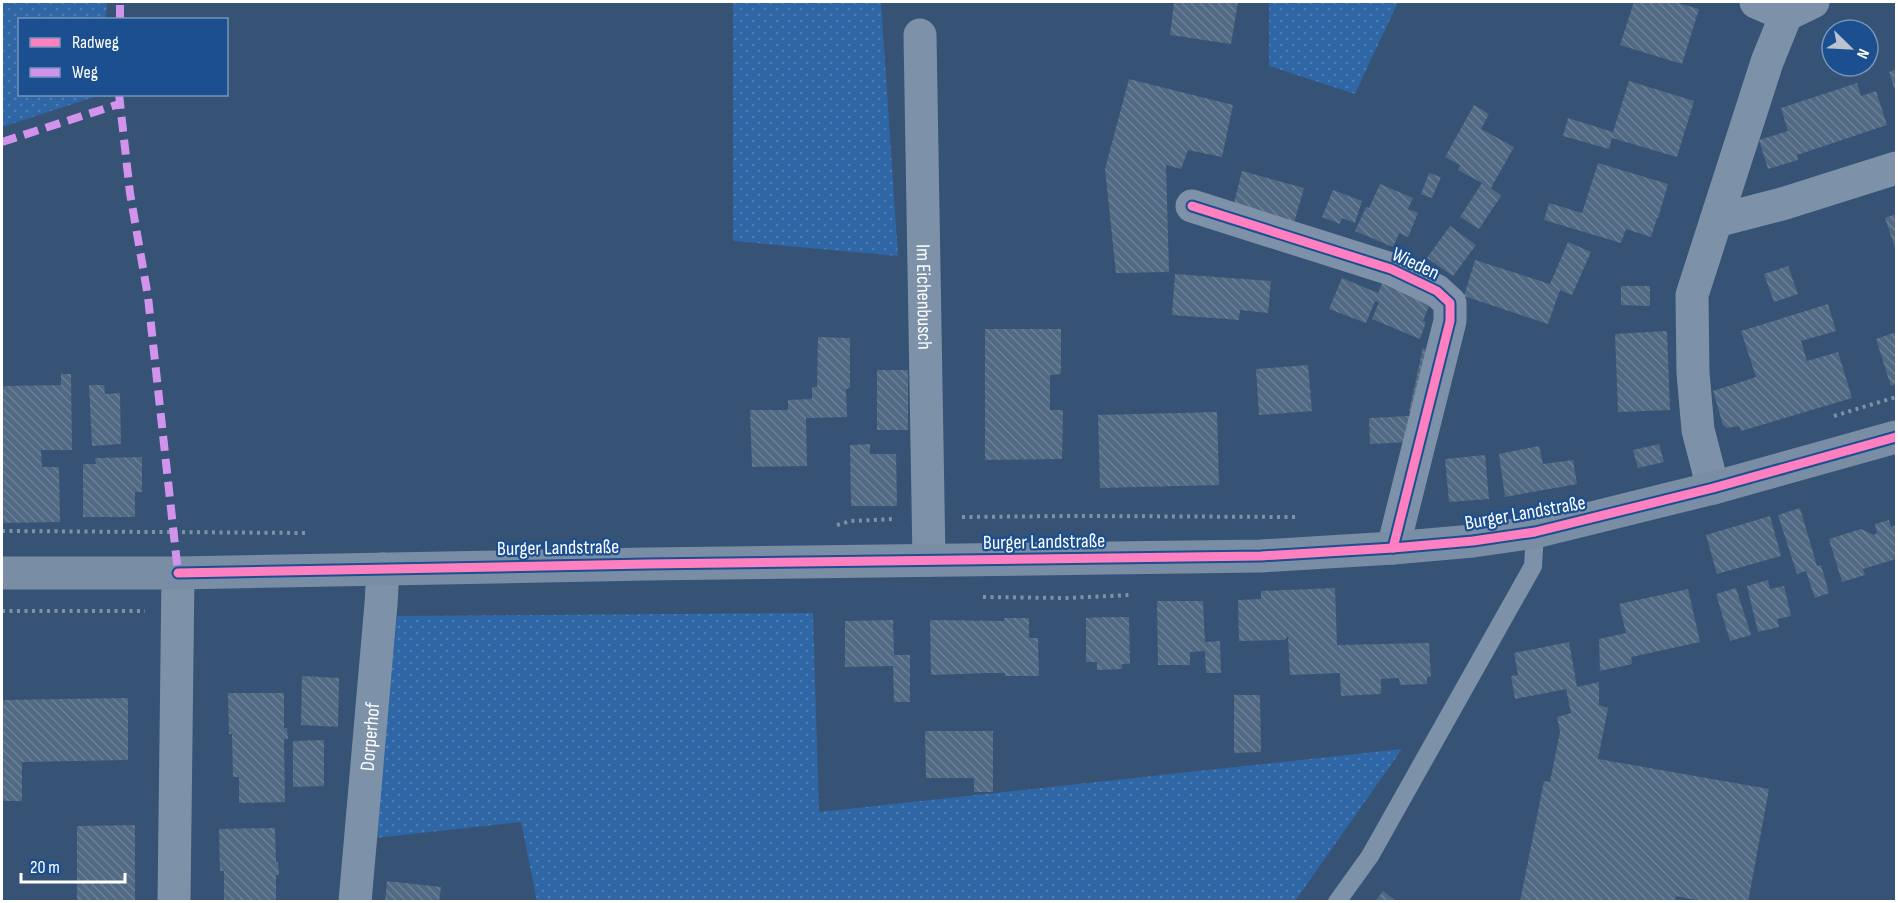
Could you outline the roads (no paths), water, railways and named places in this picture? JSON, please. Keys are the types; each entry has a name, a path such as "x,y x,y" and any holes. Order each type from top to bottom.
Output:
{"main road":[{"name":"Burger Landstraße","path":"2,573 178,573 1261,555 1393,548 1473,541 1535,532 1713,488 1896,437"}],"street":[{"path":"1713,488 1698,430 1693,373 1692,295 1767,62 1799,8 1756,2"},
{"name":"Im Eichenbusch","path":"920,35 929,560"},
{"path":"1716,221 1782,204 1896,168"},
{"name":"Wieden","path":"1191,206 1391,269 1437,291 1450,303 1450,321 1393,548"},
{"name":"Dorperhof","path":"355,902 383,569"},
{"path":"174,902 178,573"}],"lane":[{"name":"Burger Landstraße","path":"1337,902 1370,856 1533,566 1535,532"}]}
